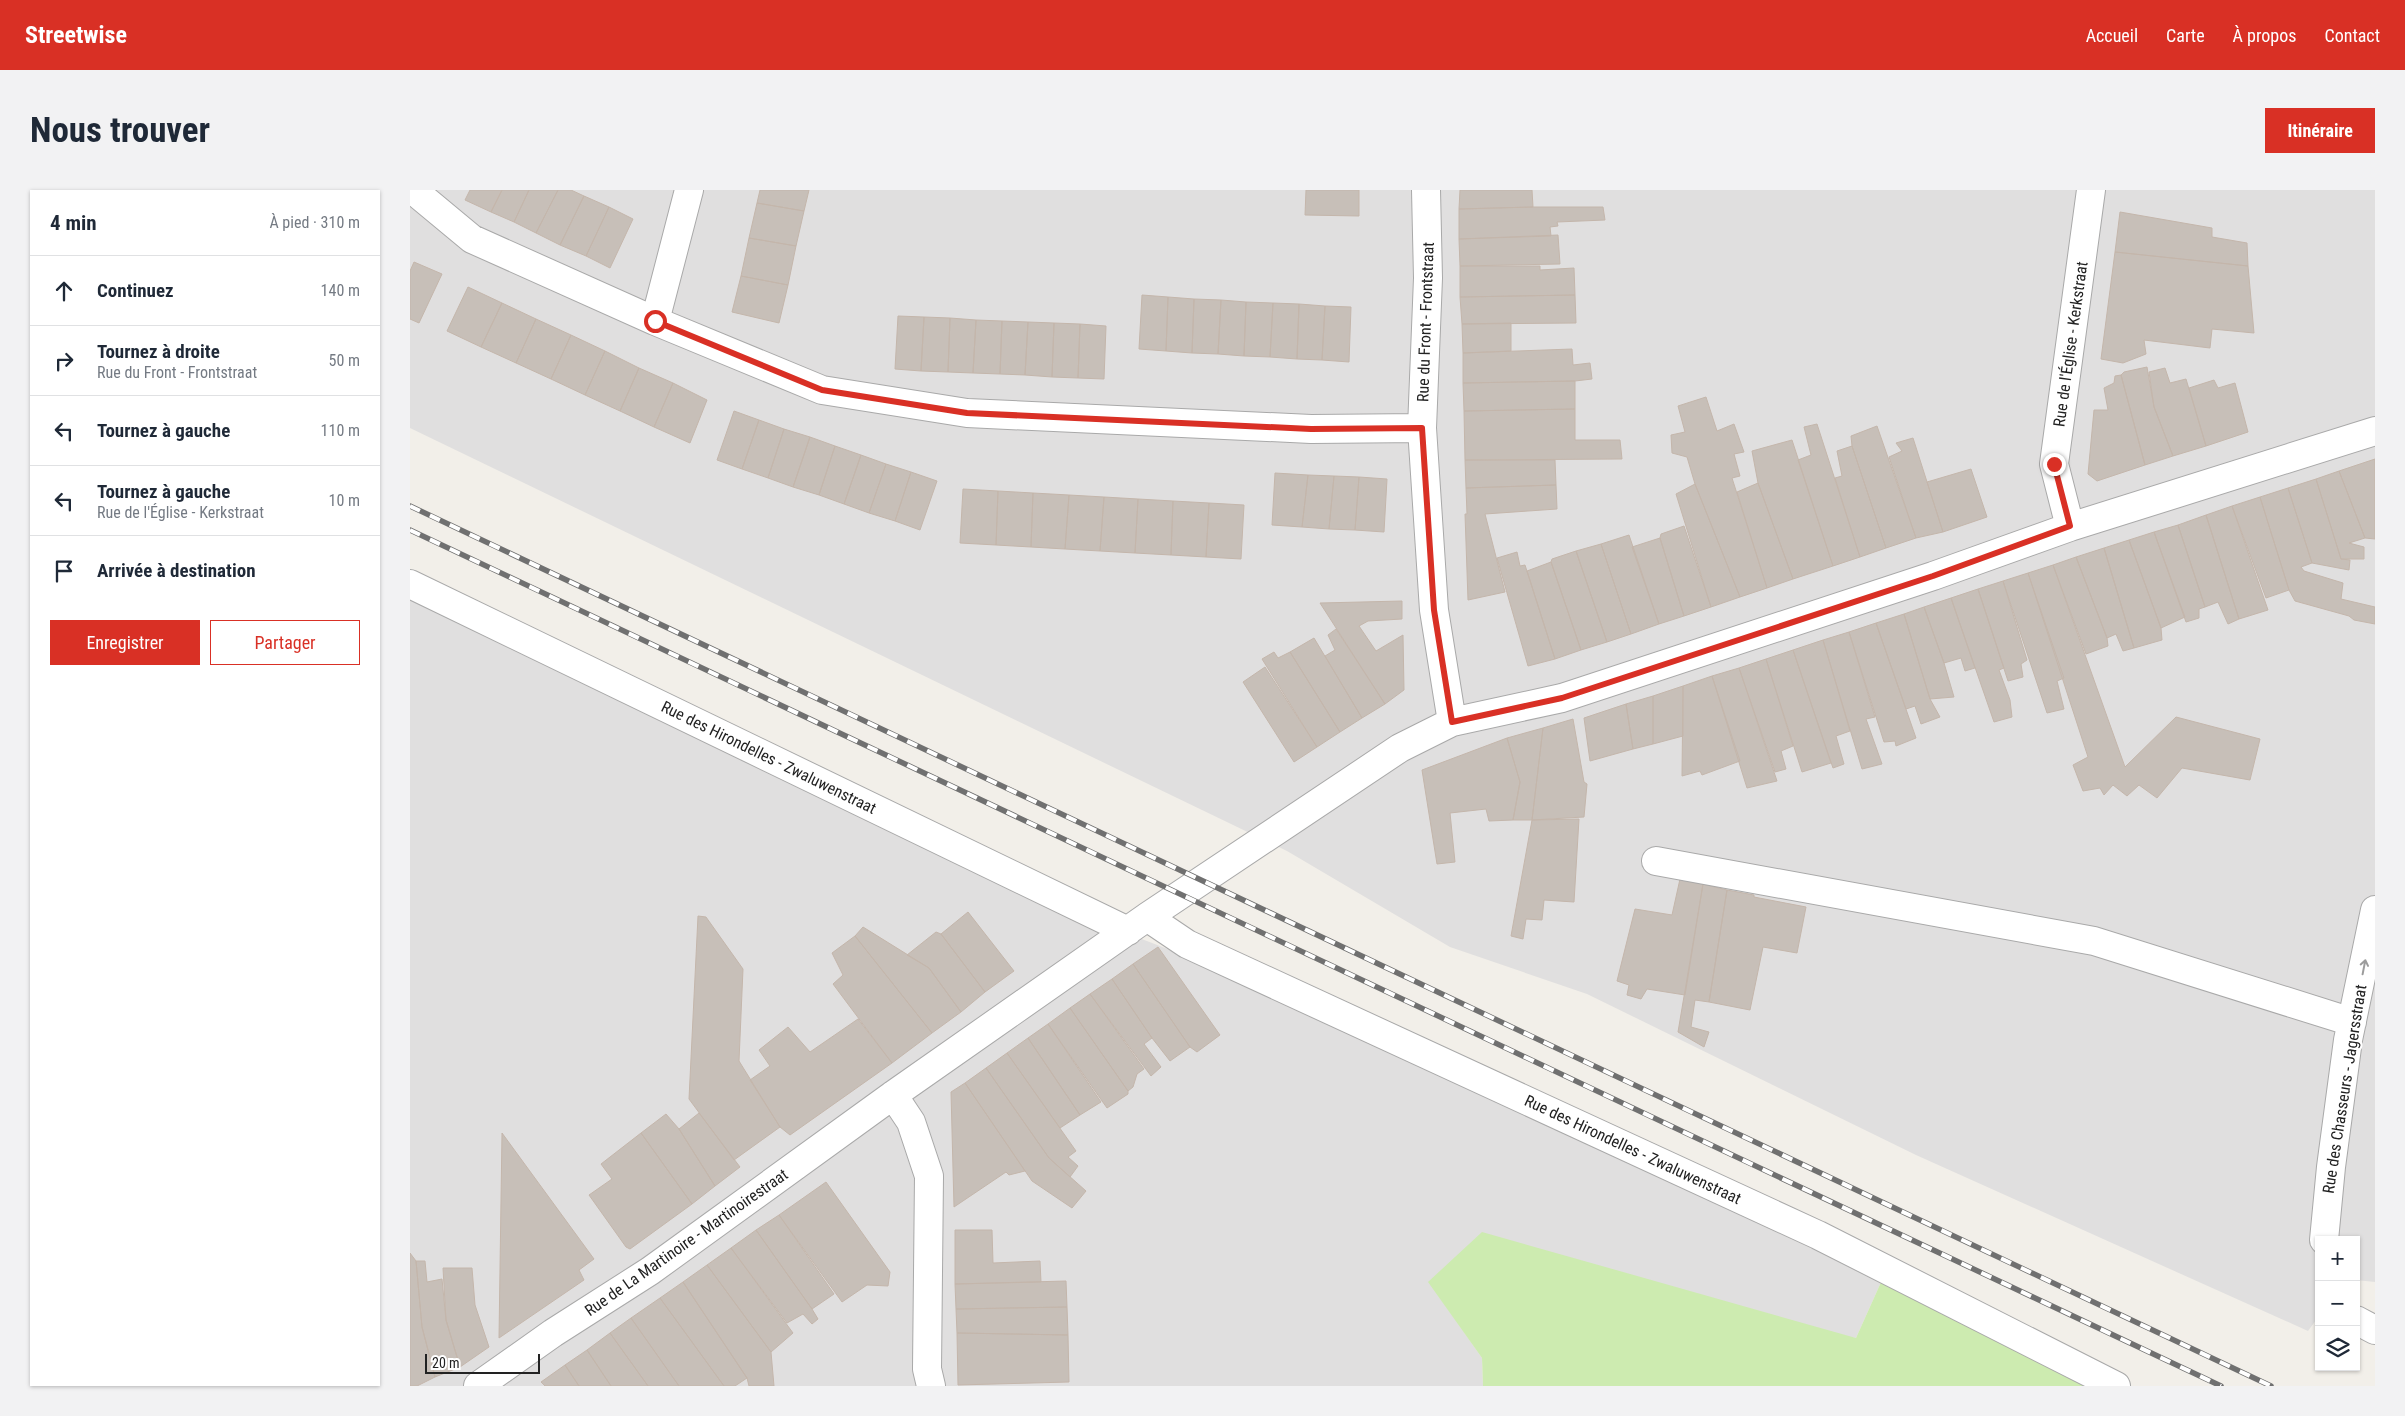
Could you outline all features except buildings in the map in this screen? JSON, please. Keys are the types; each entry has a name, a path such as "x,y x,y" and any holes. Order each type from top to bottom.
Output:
{"street":[{"path":"413,190 472,239 655,321 822,390 967,413 1311,429 1422,428"},
{"path":"655,321 689,190"},
{"name":"Rue du Front - Frontstraat","path":"1426,190 1428,278 1422,428 1434,610 1452,722"},
{"name":"Rue de l'Église - Kerkstraat","path":"2070,526 2054,464 2091,190"},
{"name":"Rue de La Martinoire - Martinoirestraat","path":"478,1386 553,1333 650,1271 893,1096 1137,924 1400,748 1452,722 1562,698 1933,576 2070,526 2375,431"},
{"name":"Rue des Hirondelles - Zwaluwenstraat","path":"410,584 1137,924 1187,944 1818,1235 2116,1386"},
{"path":"1656,861 2094,941 2352,1022"},
{"name":"Rue des Chasseurs - Jagersstraat","path":"2324,1236 2331,1167 2352,1022 2375,910"},
{"path":"893,1096 911,1122 928,1176 927,1369 931,1386"},
{"path":"2360,1322 2375,1330"}],"shaded area":[{"path":"410,190 2375,190 2375,1282 2360,1280 2360,1236 2315,1236 2315,1321 2308,1331 1916,1155 1587,994 1450,947 1287,851 410,428"},
{"path":"410,594 1064,909 1165,948 1882,1280 1856,1338 1429,1282 1482,1358 1483,1386 410,1386"}],"green space":[{"path":"1482,1232 1856,1338 1882,1280 2095,1386 1483,1386 1482,1358 1428,1282"}],"railway":[{"path":"410,506 2271,1386"},
{"path":"410,530 2221,1386"}],"route":[{"path":"655,321 822,390 967,413 1311,429 1422,428 1434,610 1452,722 1562,698 1933,576 2070,526 2054,464"}]}
